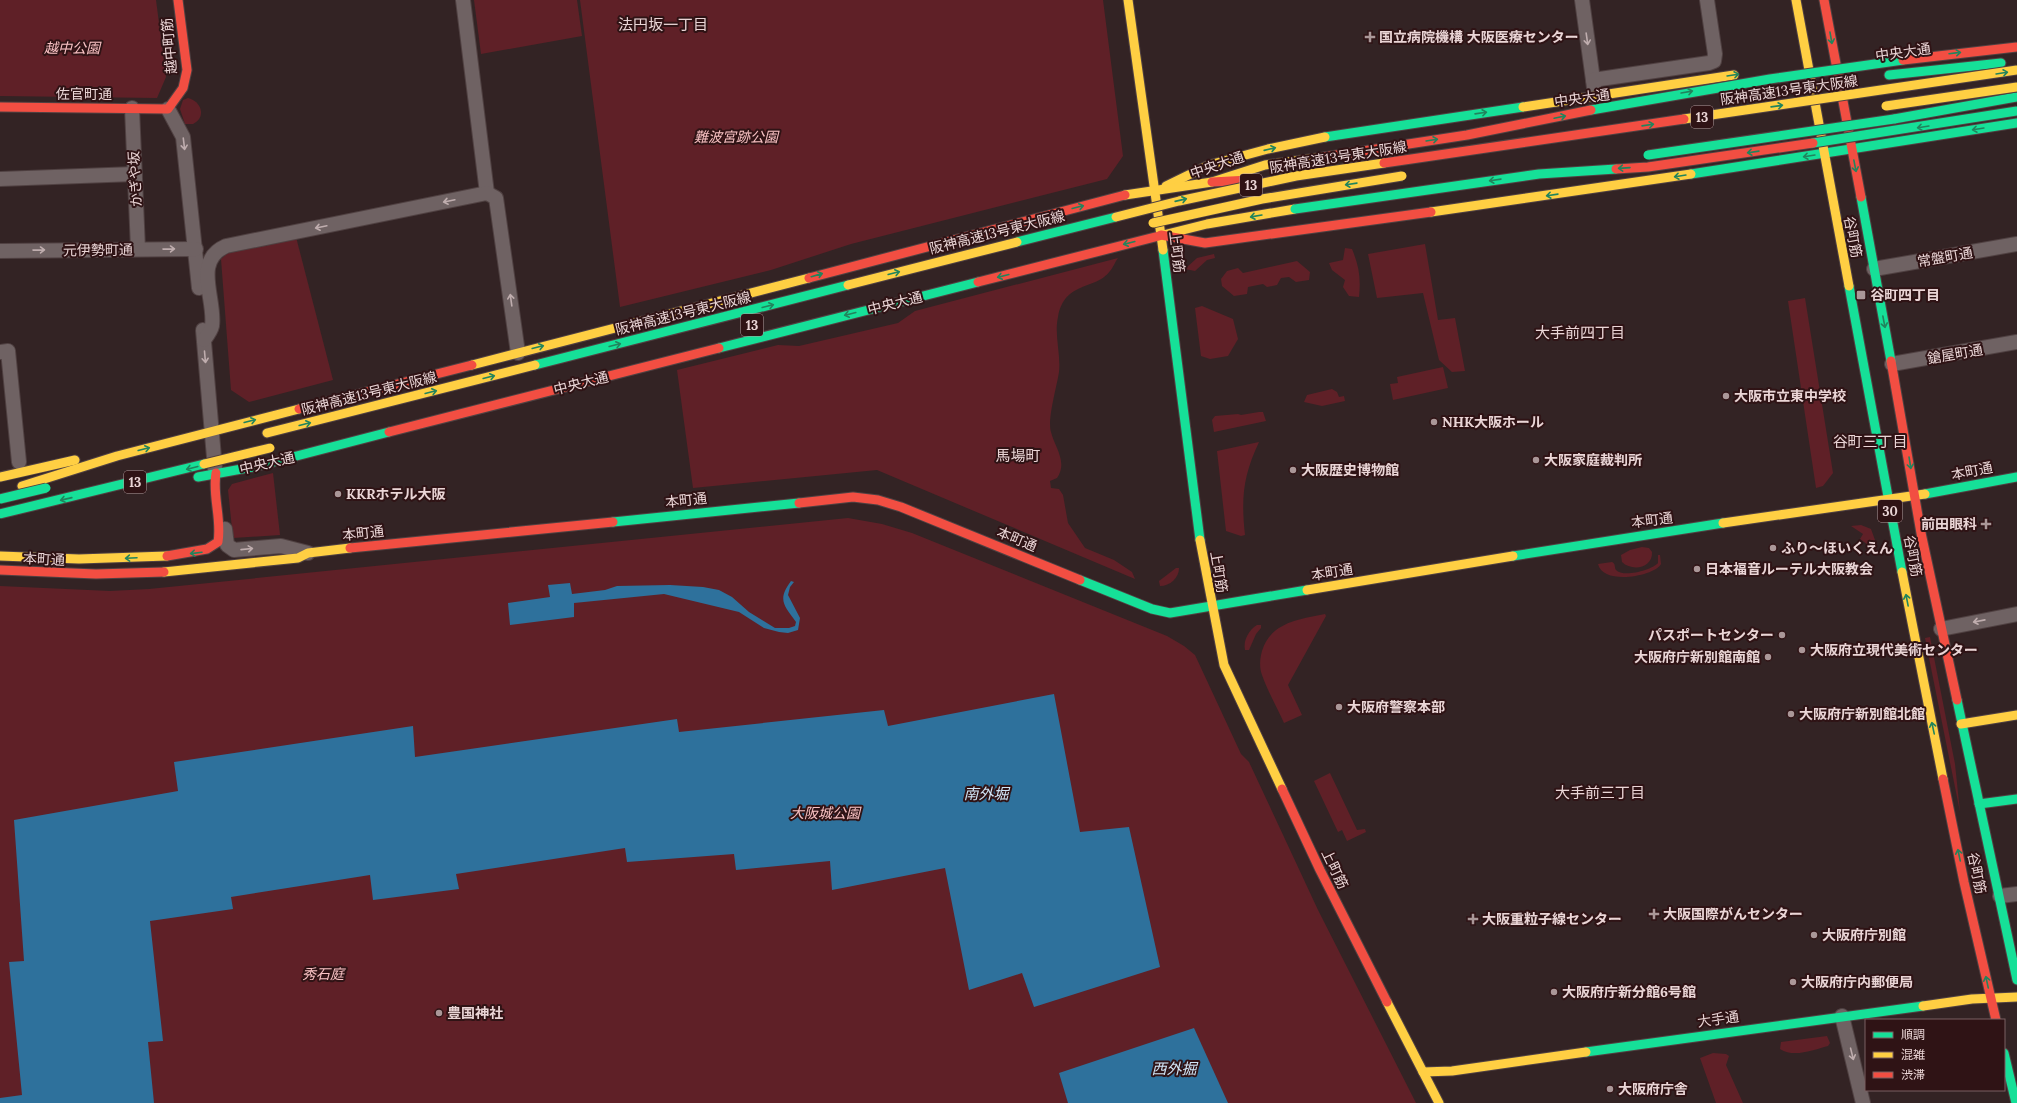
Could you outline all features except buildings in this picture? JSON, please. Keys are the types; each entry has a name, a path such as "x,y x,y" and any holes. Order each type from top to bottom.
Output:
{"main road":[{"name":"越中町筋","path":"168,109 183,88 187,70 178,0"},
{"name":"上町筋","path":"1128,0 1155,190 1202,554 1211,607 1224,665 1320,870 1439,1103"},
{"name":"谷町筋","path":"1796,0 1888,498 1964,882 1996,1019"},
{"name":"谷町筋","path":"1824,0 1892,364 1915,494 1920,533 2000,896 2017,980"},
{"name":"中央大通","path":"1758,71 1978,42"},
{"name":"中央大通","path":"0,493 117,456 1103,200 1155,190 1212,182 1265,165 1467,135 1623,104 1770,79 1917,58 2017,47"},
{"path":"1881,77 2017,61"},
{"name":"阪神高速13号東大阪線","path":"260,435 1047,234 1179,201 1296,176 2017,70"},
{"name":"中央大通","path":"1155,190 1209,165 1268,149 1328,137 1743,74"},
{"path":"1799,89 1851,81"},
{"path":"1873,107 2017,86"},
{"path":"1641,156 1894,119 2017,97"},
{"name":"佐官町通","path":"0,107 168,109"},
{"name":"阪神高速13号東大阪線","path":"1810,116 1857,110"},
{"name":"中央大通","path":"190,479 258,466 1207,224 1295,209 1539,174 1648,167 1896,131 2017,111"},
{"path":"1212,182 1266,179 1506,141 1626,118"},
{"name":"中央大通","path":"1161,235 1205,243 1611,187 2017,123"},
{"path":"1539,174 1625,159"},
{"name":"阪神高速13号東大阪線","path":"1141,226 1262,199 1412,174"},
{"path":"201,450 223,444"},
{"name":"13","path":"0,514 278,446"},
{"path":"0,477 75,460"},
{"path":"0,556 90,559 203,552 210,549 218,542 214,488 216,473"},
{"name":"本町通","path":"0,570 59,574 151,573 298,558 308,553 853,497 878,500 901,507 1152,609 1170,613 1624,537 1915,494 2017,477"},
{"path":"0,499 57,485"},
{"path":"1961,724 2017,715"},
{"path":"1979,804 2017,798"},
{"name":"大手通","path":"1423,1072 1452,1071 1842,1016 1991,998 2017,997"},
{"path":"2005,1057 2016,1103"}],"street":[{"path":"463,0 487,193"},
{"path":"1582,0 1595,96"},
{"path":"1593,80 1714,61 1716,54 1707,0"},
{"name":"かぎや坂","path":"132,108 138,249"},
{"path":"168,109 183,137 196,249 216,473 221,487 226,539 229,547 238,550 281,546 308,553"},
{"path":"0,179 135,174"},
{"path":"204,340 212,326 207,270 209,261 220,249 226,246 487,193 496,198 518,353"},
{"name":"常盤町通","path":"1874,269 2017,244"},
{"name":"元伊勢町通","path":"0,251 196,249"},
{"name":"鎗屋町通","path":"1892,364 2017,342"},
{"path":"0,352 8,351 19,462"},
{"name":"中央大通","path":"0,466 19,462 75,460 117,456"},
{"path":"1941,629 2017,614"},
{"path":"2000,896 2017,894"},
{"path":"1842,1016 1863,1103"}],"green space":[{"name":"越中公園","path":"0,0 156,0 166,77 157,98 0,96"},
{"path":"474,0 577,0 582,36 481,54"},
{"name":"難波宮跡公園","path":"580,0 1103,0 1123,156 1107,179 851,244 771,270 620,307"},
{"path":"188,98 196,102 201,110 200,117 193,124 185,124 180,109 183,100"},
{"path":"296,237 333,380 249,402 231,390 221,259 230,251"},
{"path":"1425,244 1438,320 1455,318 1465,371 1452,372 1439,360 1423,293 1377,298 1368,254"},
{"path":"1345,248 1352,249 1356,261 1360,278 1359,297 1349,296 1343,287 1345,280 1332,270 1329,263 1343,260"},
{"path":"1214,254 1215,258 1207,260 1195,271 1185,269 1197,258"},
{"path":"1118,258 1111,270 1104,277 1074,291 1067,297 1062,305 1058,317 1057,331 1059,372 1051,411 1050,427 1060,455 1061,466 1057,478 1050,481 1051,488 1059,489 1063,495 1068,523 1085,548 1114,560 1132,572 1135,579 877,470 693,488 677,370 778,345 799,346 898,323 915,311"},
{"path":"1297,261 1310,272 1309,280 1296,282 1289,277 1281,278 1277,285 1267,287 1263,284 1248,287 1247,294 1234,296 1222,286 1221,279 1227,271 1238,268 1243,273"},
{"path":"1805,298 1833,473 1823,486 1816,488 1788,301"},
{"path":"1202,306 1233,319 1238,339 1228,356 1210,359 1201,356 1195,308"},
{"path":"1443,367 1448,388 1393,400 1390,384 1398,383 1397,377"},
{"path":"1332,389 1337,392 1339,397 1344,396 1345,401 1322,406 1304,402 1307,395"},
{"path":"1263,412 1266,421 1214,432 1212,420 1215,416 1241,415"},
{"path":"1259,442 1246,477 1244,487 1243,510 1245,535 1241,536 1226,531 1217,451"},
{"path":"273,473 280,535 233,538 228,490 232,484"},
{"name":"大阪城公園","path":"848,518 882,524 912,533 1167,636 1184,646 1195,655 1241,754 1249,762 1318,910 1416,1103 0,1103 0,586 110,591 149,589"},
{"path":"1861,525 1871,529 1875,540 1873,547 1860,539 1863,534 1851,526"},
{"path":"1642,547 1649,548 1652,552 1649,562 1646,565 1641,567 1631,567 1622,562 1621,555 1630,550"},
{"path":"1658,555 1660,555 1661,564 1657,568 1640,575 1629,577 1609,575 1602,571 1598,564 1612,562 1616,570 1631,573 1655,566 1658,563"},
{"path":"1176,568 1179,568 1179,572 1176,578 1167,585 1160,586 1159,581"},
{"path":"1325,614 1326,616 1288,685 1302,715 1284,723 1261,672 1260,663 1262,651 1266,641 1279,628 1296,620"},
{"path":"1257,625 1261,625 1261,628 1256,634 1249,650 1245,650 1247,636"},
{"path":"1930,637 1955,764 1960,812 1925,638"},
{"path":"1330,773 1357,830 1365,829 1366,832 1347,841 1342,830 1338,832 1314,781"},
{"path":"1827,1036 1830,1043 1828,1046 1797,1053 1785,1052 1780,1049 1781,1042"},
{"path":"1713,1053 1726,1054 1729,1056 1726,1065 1743,1103 1716,1103 1700,1058"}],"water":[{"path":"791,581 794,582 790,587 788,595 800,618 798,630 788,633 764,628 739,612 664,594 574,603 574,617 510,625 508,603 550,597 548,585 570,583 572,594 605,590 617,586 670,585 703,587 719,590 732,597 749,612 775,628 789,628 795,626 796,622 785,607 783,598 784,593"},
{"name":"南外堀","path":"1054,694 1080,832 1129,827 1160,967 1034,1007 1022,973 969,990 945,868 832,890 830,861 736,870 734,854 627,862 625,848 456,874 459,889 373,900 370,875 231,897 233,909 150,921 163,1041 148,1042 154,1103 0,1103 0,1098 22,1095 9,962 24,961 14,820 178,791 174,762 413,726 415,757 677,719 679,732 884,710 888,726"},
{"name":"西外掘","path":"1194,1028 1228,1103 1068,1103 1059,1073"}],"traffic: fast":[{"path":"1591,110 1770,79 1903,60"},
{"path":"1889,75 2001,63"},
{"path":"1894,119 2017,97"},
{"path":"1325,137 1523,107"},
{"path":"1813,143 2017,111"},
{"path":"1648,155 1894,119"},
{"path":"1691,174 2017,123"},
{"path":"1295,209 1539,174 1616,169"},
{"path":"1861,197 1891,361"},
{"path":"1017,242 1116,217"},
{"path":"1163,250 1200,540"},
{"path":"719,348 978,282"},
{"path":"535,365 848,285"},
{"path":"1849,286 1902,572"},
{"path":"198,477 258,466 389,432"},
{"path":"0,514 204,464"},
{"path":"1925,494 2017,477"},
{"path":"0,499 46,488"},
{"path":"613,522 799,503"},
{"path":"1513,556 1723,523"},
{"path":"1080,580 1152,609 1170,613 1307,590"},
{"path":"1957,700 2017,980"},
{"path":"1979,804 2017,799"},
{"path":"1586,1052 1923,1006"},
{"path":"2005,1057 2016,1103"}],"traffic: slow":[{"path":"1128,0 1163,250"},
{"path":"1796,0 1849,286"},
{"path":"1684,119 2017,70"},
{"path":"1523,107 1734,75"},
{"path":"1886,106 2017,87"},
{"path":"1166,186 1209,165 1268,149 1325,137"},
{"path":"1125,195 1212,182 1265,165 1324,157"},
{"path":"1116,217 1179,201 1296,176 1384,163"},
{"path":"1431,212 1691,174"},
{"path":"1153,223 1262,199 1402,176"},
{"path":"1159,236 1207,224 1295,209"},
{"path":"848,285 1017,242"},
{"path":"472,365 809,278"},
{"path":"267,433 535,365"},
{"path":"22,486 117,456 299,409"},
{"path":"204,464 270,448"},
{"path":"0,477 75,460"},
{"path":"1723,523 1925,494"},
{"path":"1200,540 1224,665 1282,789"},
{"path":"164,572 298,558 308,553 350,548"},
{"path":"0,556 79,559 167,556"},
{"path":"1307,590 1513,556"},
{"path":"1902,572 1943,779"},
{"path":"1961,724 2017,715"},
{"path":"1923,1006 1972,999 2017,997"},
{"path":"1387,1002 1439,1103"},
{"path":"1423,1072 1452,1071 1586,1052"}],"traffic: jam":[{"path":"0,107 168,109 183,88 187,70 178,0"},
{"path":"1824,0 1861,197"},
{"path":"1903,60 2017,47"},
{"path":"1324,157 1467,135 1591,110"},
{"path":"1384,163 1684,119"},
{"path":"1616,169 1648,167 1813,143"},
{"path":"1212,182 1249,180"},
{"path":"809,278 1125,195"},
{"path":"1161,235 1205,243 1431,212"},
{"path":"978,282 1159,236"},
{"path":"389,432 719,348"},
{"path":"1891,361 1921,533 1957,700"},
{"path":"299,409 472,365"},
{"path":"167,556 207,549 218,542 219,525 215,490 216,473"},
{"path":"799,503 853,497 878,500 901,507 1080,580"},
{"path":"350,548 613,522"},
{"path":"0,570 96,574 164,572"},
{"path":"1943,779 1964,882 1996,1019"},
{"path":"1282,789 1320,870 1387,1002"}],"place":[{"name":"国立病院機構 大阪医療センター","path":"1370,37"},
{"name":"谷町四丁目","path":"1861,295"},
{"name":"大阪市立東中学校","path":"1726,396"},
{"name":"NHK大阪ホール","path":"1434,422"},
{"name":"大阪家庭裁判所","path":"1536,460"},
{"name":"大阪歴史博物館","path":"1293,470"},
{"name":"KKRホテル大阪","path":"338,494"},
{"name":"前田眼科","path":"1986,524"},
{"name":"ふり〜ほいくえん","path":"1773,548"},
{"name":"日本福音ルーテル大阪教会","path":"1697,569"},
{"name":"パスポートセンター","path":"1782,635"},
{"name":"大阪府立現代美術センター","path":"1802,650"},
{"name":"大阪府庁新別館南館","path":"1768,657"},
{"name":"大阪府警察本部","path":"1339,707"},
{"name":"大阪府庁新別館北館","path":"1791,714"},
{"name":"大阪国際がんセンター","path":"1654,914"},
{"name":"大阪重粒子線センター","path":"1473,919"},
{"name":"大阪府庁別館","path":"1814,935"},
{"name":"大阪府庁内郵便局","path":"1793,982"},
{"name":"大阪府庁新分館6号館","path":"1554,992"},
{"name":"豊国神社","path":"439,1013"},
{"name":"大阪府庁舎","path":"1610,1089"}],"district":[{"name":"法円坂一丁目","path":"663,25"},
{"name":"大手前四丁目","path":"1580,333"},
{"name":"谷町三丁目","path":"1870,442"},
{"name":"馬場町","path":"1018,456"},
{"name":"大手前三丁目","path":"1600,793"}],"park label":[{"name":"秀石庭","path":"323,974"}]}
